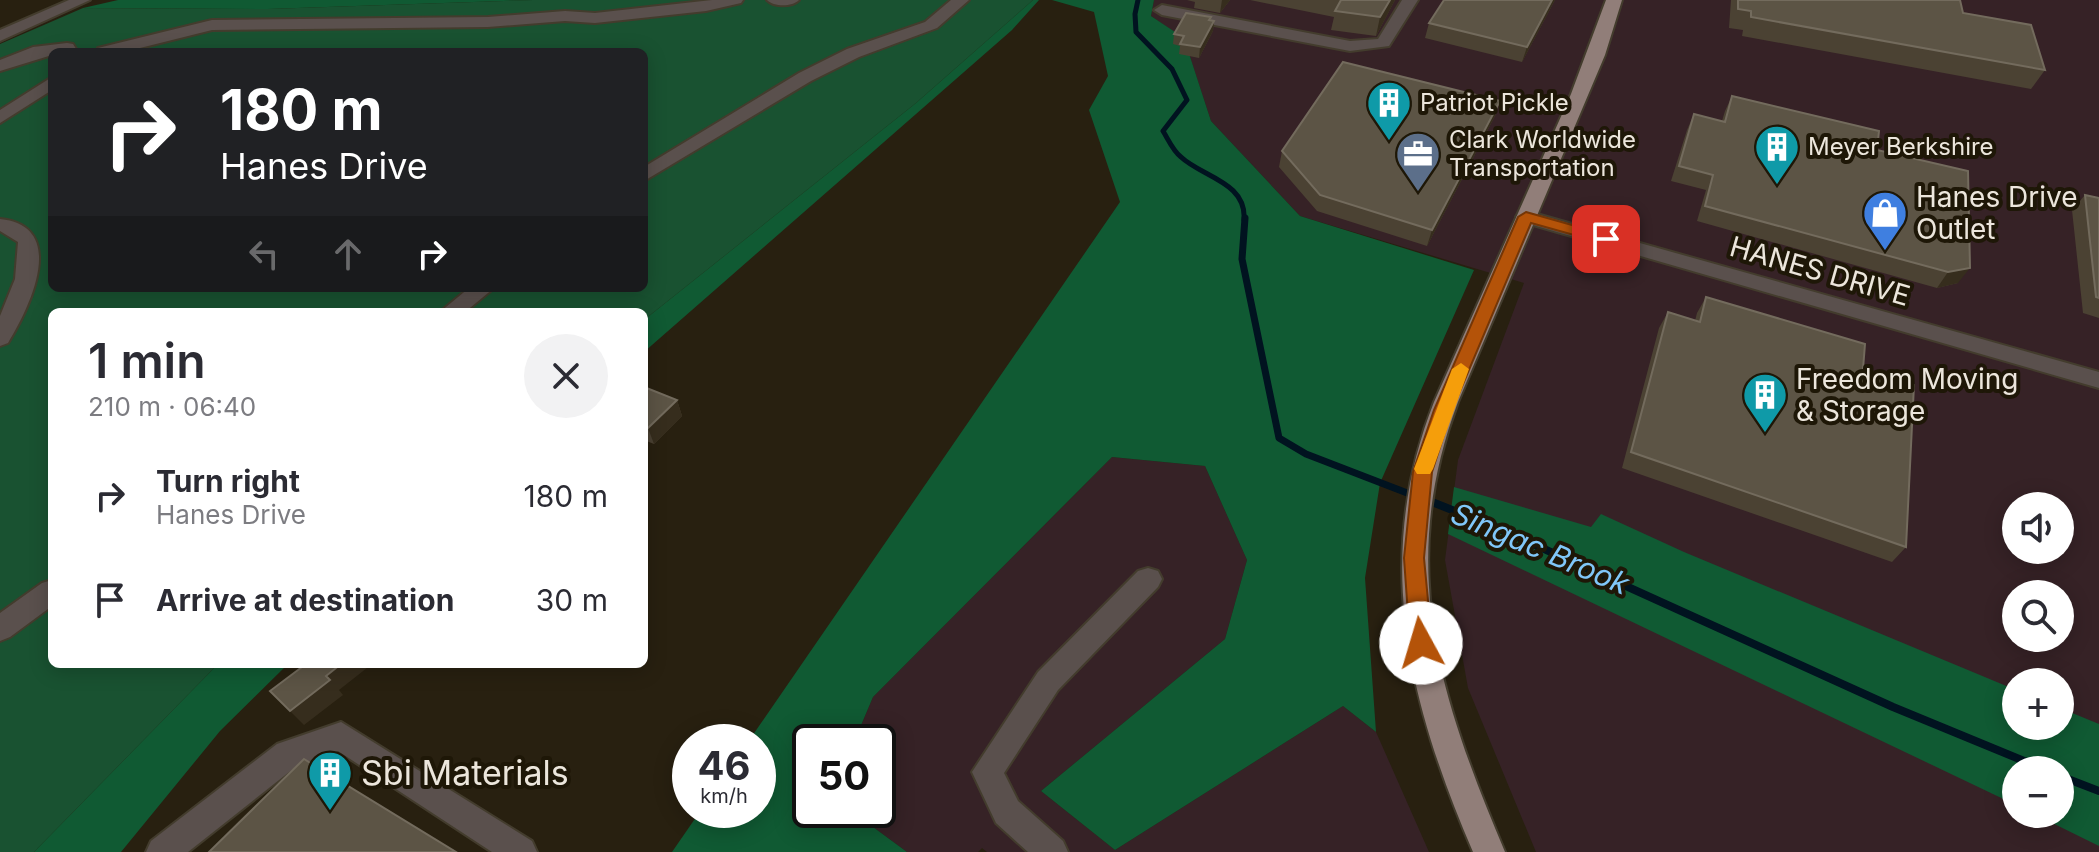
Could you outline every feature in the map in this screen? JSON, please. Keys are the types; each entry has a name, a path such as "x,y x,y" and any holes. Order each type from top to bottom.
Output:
{"main road":[{"path":"1489,852 1461,785 1430,687 1416,599 1415,522 1422,472 1443,410 1594,63 1614,0"}],"street":[{"path":"0,36 82,0"},
{"path":"120,48 212,25 488,22 565,16 595,18 735,0"},
{"path":"775,0 791,0"},
{"path":"648,173 826,65 931,25 961,0"},
{"path":"1162,10 1350,46 1369,46 1383,43 1410,0"},
{"path":"32,23 29,44 34,53 48,57"},
{"path":"0,66 48,50"},
{"path":"0,118 48,85"},
{"name":"HANES DRIVE","path":"1526,217 2099,380"},
{"path":"0,225 10,226 28,240 30,254 23,290 0,338"},
{"path":"456,308 478,292"},
{"path":"1052,852 1007,812 987,772 1048,681 1148,579"},
{"path":"0,629 48,594"},
{"path":"162,852 288,754 341,736 521,852"}],"shaded area":[{"path":"1154,0 2099,0 2099,852 1536,852 1468,688 1445,560 1458,460 1524,283 1300,216 1211,121 1184,39 1151,16"},
{"path":"1112,457 1205,466 1247,560 1225,639 1041,791 1115,850 1343,706 1376,732 1429,852 987,852 982,848 978,852 907,852 874,828 896,828 896,724 862,724 873,697"}],"green space":[{"path":"118,0 533,0 268,9 83,8"},
{"path":"533,0 1033,0 916,103 648,317 648,308 48,308 48,668 214,668 34,852 0,852 0,44 83,8 268,9"},
{"path":"1033,0 1039,0 1012,30 648,348 648,317 916,103"},
{"path":"1052,0 1154,0 1151,16 1184,38 1211,121 1300,216 1474,270 1380,483 1365,578 1376,732 1343,706 1115,850 1041,791 1225,639 1247,560 1205,466 1112,457 873,697 862,724 792,724 792,828 874,828 907,852 672,852 689,828 776,828 776,724 760,724 1120,202 1089,110 1108,76 1094,12"},
{"path":"1454,487 1591,527 1601,514 1684,552 2002,684 2002,740 2074,740 2074,714 2099,724 2099,846 2062,828 2074,828 2074,756 2002,756 2002,798 1448,534"},
{"path":"214,668 284,668 220,731 121,852 34,852"}],"building":[{"path":"1341,0 1390,0 1380,17 1335,11"},
{"path":"1444,0 1552,0 1527,47 1429,23"},
{"path":"1738,0 1960,0 1963,13 2031,25 2045,70 1751,17 1751,11 1738,9"},
{"path":"1186,13 1211,17 1209,20 1214,21 1200,47 1180,44 1184,36 1174,34"},
{"name":"Patriot Pickle","path":"1343,62 1500,101 1432,230 1320,195 1282,151"},
{"path":"1732,96 1879,131 1877,150 1968,171 1970,268 1948,272 1705,206 1713,175 1679,166 1694,114 1725,122"},
{"path":"2085,195 2099,198 2099,298 2096,297"},
{"name":"Freedom Moving & Storage","path":"1706,297 1865,344 1863,369 1914,385 1906,547 1631,452 1668,312 1700,322"},
{"path":"648,389 677,400 648,428"},
{"path":"301,668 336,668 326,676 330,680 290,711 270,691"},
{"name":"Sbi Materials","path":"304,759 456,852 209,852"}],"waterway":[{"name":"Singac Brook","path":"1138,0 1136,32 1172,69 1187,100 1163,131 1181,157 1231,189 1243,207 1244,220"},
{"name":"Singac Brook","path":"1245,218 1242,259 1279,438 1306,454 1415,496"},
{"name":"Singac Brook","path":"1427,500 1500,529 1893,707 2012,756"},
{"name":"Singac Brook","path":"2074,781 2099,791"}],"slow traffic":[{"path":"1424,469 1443,410 1461,369"}],"place":[{"name":"Patriot Pickle","path":"1389,142"},
{"name":"Meyer Berkshire","path":"1777,186"},
{"name":"Clark Worldwide Transportation","path":"1418,193"},
{"name":"Hanes Drive Outlet","path":"1885,252"},
{"name":"Freedom Moving & Storage","path":"1765,434"},
{"name":"Sbi Materials","path":"330,812"}],"route":[{"path":"1421,643 1414,558 1422,472 1443,410 1526,217 1606,239"}]}
